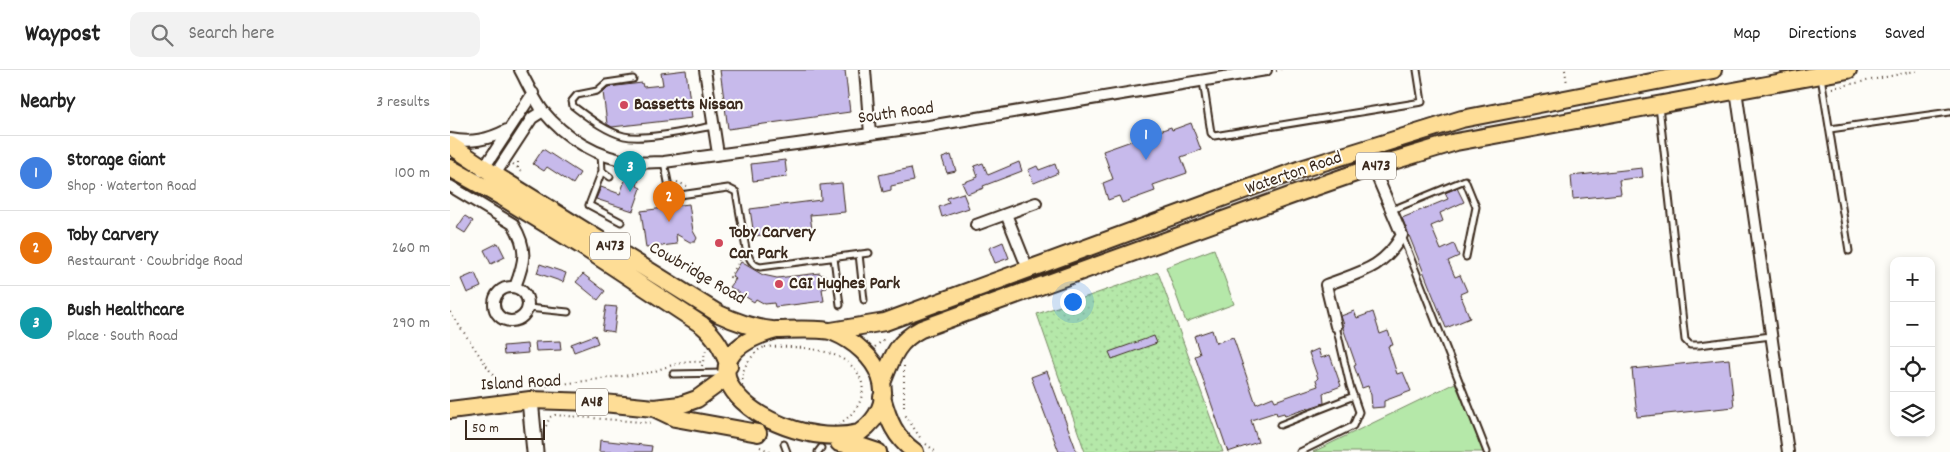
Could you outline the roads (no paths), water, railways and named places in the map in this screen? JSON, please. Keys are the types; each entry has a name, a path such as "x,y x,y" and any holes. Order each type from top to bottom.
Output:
{"main road":[{"name":"Waterton Road","path":"831,331 884,322 1301,168 1462,119 1713,70"},
{"name":"Waterton Road","path":"882,390 893,354 904,340 921,329 1372,167 1456,142 1736,90 1822,83 1848,70"},
{"name":"Cowbridge Road","path":"450,146 485,178 714,335 720,344 727,372"},
{"name":"Cowbridge Road","path":"450,168 485,178 734,321 756,328 776,330"},
{"name":"A48","path":"654,408 698,399 727,372 741,347 760,334 776,330 831,331 859,347 873,360 879,372 886,413 895,432 915,452"},
{"name":"A48","path":"727,372 729,395 734,406 760,440"},
{"name":"A48","path":"654,408 675,418 760,440 781,449 810,448 820,450 839,443 858,433 868,425 875,417 882,390"},
{"name":"Island Road","path":"450,410 530,400 593,402 654,408"},
{"name":"A48","path":"839,443 860,446 878,452"}],"street":[{"name":"South Road","path":"520,70 543,110 576,140 602,154 632,162 664,162 870,134 1266,70"},
{"path":"705,70 718,154"},
{"path":"865,70 870,134"},
{"path":"1736,90 1788,452"},
{"path":"485,178 508,129 533,93"},
{"path":"485,178 532,118 543,110"},
{"path":"450,139 472,141 496,136 508,129"},
{"path":"1336,326 1326,284 1359,273 1381,262 1394,250 1402,235 1372,167"},
{"path":"450,186 513,224 524,245 523,264 515,287"},
{"path":"976,225 1036,203"},
{"path":"1006,214 1028,269"},
{"path":"508,286 520,288 526,295 528,308 523,317 518,320 507,321 497,315 494,305 498,292 508,286"},
{"path":"530,400 535,452"}],"lane":[{"path":"1203,80 1211,133 1214,136 1422,102 1417,70"},
{"path":"632,79 606,83 597,91 577,95 572,101 573,106 600,125 626,136 643,137 714,126"},
{"path":"1822,83 1849,252"},
{"path":"1659,105 1685,340 1690,344 1699,345 1772,336"},
{"path":"1830,129 1950,112"},
{"path":"602,154 602,171 589,205 621,222"},
{"path":"664,162 669,187 680,195 728,188 736,192 746,250 749,258 756,266 868,253"},
{"path":"602,171 610,177"},
{"path":"1391,210 1465,180 1476,207 1466,257"},
{"path":"1402,235 1487,452"},
{"path":"859,254 864,300"},
{"path":"834,258 840,305"},
{"path":"528,308 568,312"},
{"path":"1300,452 1353,426 1359,412 1350,386 1336,326"},
{"path":"674,374 727,372"},
{"path":"1280,425 1354,396"}],"place":[{"name":"Bassetts Nissan","path":"624,105"},
{"name":"Storage Giant","path":"1146,160"},
{"name":"Bush Healthcare","path":"630,192"},
{"name":"Toby Carvery","path":"669,222"},
{"name":"Toby Carvery Car Park","path":"719,243"},
{"name":"CGI Hughes Park","path":"779,284"}]}
